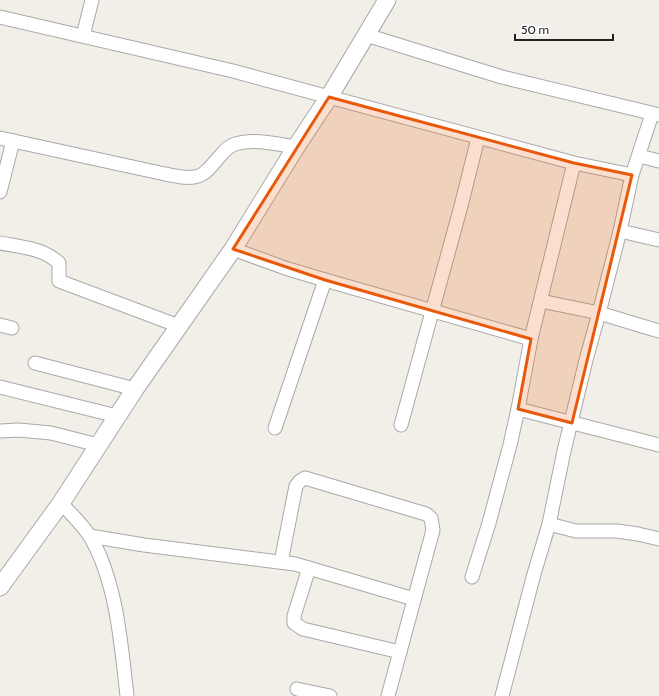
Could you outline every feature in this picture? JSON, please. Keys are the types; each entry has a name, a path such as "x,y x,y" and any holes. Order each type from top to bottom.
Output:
{"street":[{"path":"83,36 92,0"},
{"path":"0,587 61,503 135,389 233,249 296,147 329,97 387,0"},
{"path":"0,17 233,71 478,138 574,163 632,175"},
{"path":"366,35 502,77 656,115 632,175 620,231 586,360 549,524 534,574 502,696"},
{"path":"400,426 433,311 478,138"},
{"path":"0,192 6,140 165,174 182,176 197,176 204,173 226,149 235,144 261,142 296,147"},
{"path":"639,156 659,161"},
{"path":"472,577 489,523 510,445 531,339 574,163"},
{"path":"620,231 659,240"},
{"path":"0,243 40,251 52,256 59,262 59,281 179,326"},
{"path":"233,249 285,268 531,339"},
{"path":"275,428 325,280"},
{"path":"541,301 599,313 659,331"},
{"path":"35,363 135,389"},
{"path":"0,387 117,416"},
{"path":"518,409 659,445"},
{"path":"0,431 19,430 51,433 98,445"},
{"path":"282,562 296,486 305,478 426,514 431,518 433,522 433,530 388,696"},
{"path":"61,503 90,536 101,558 112,598 121,640 126,696"},
{"path":"549,524 576,531 616,531 659,538"},
{"path":"90,536 144,545 282,562 309,568 414,599"},
{"path":"309,568 294,616 294,624 303,629 400,652"},
{"path":"297,689 330,696"}],"highlighted area":[{"path":"329,97 574,163 632,175 572,423 518,409 531,339 325,280 233,249"}]}
